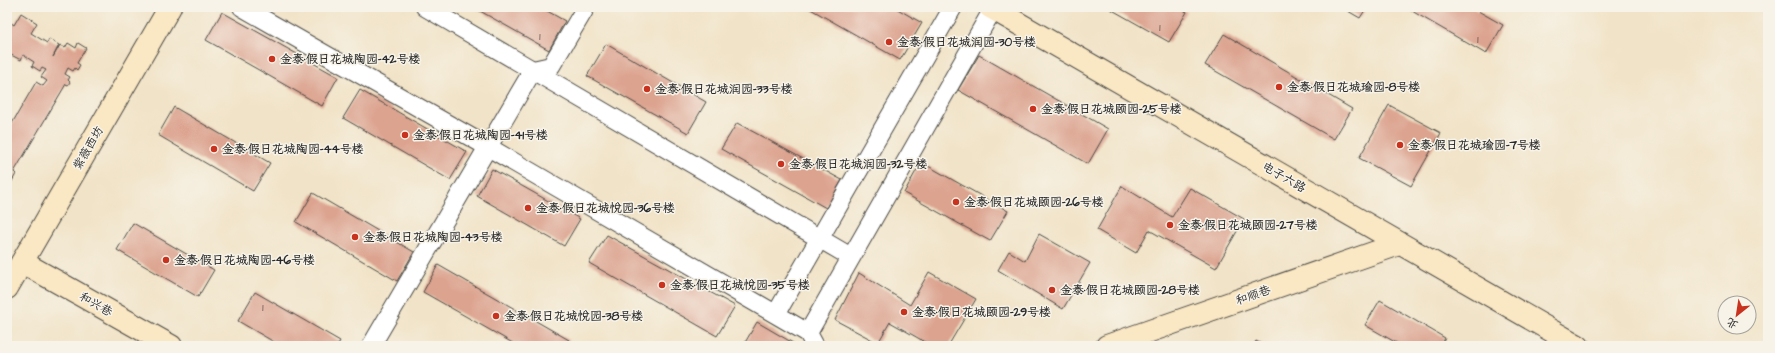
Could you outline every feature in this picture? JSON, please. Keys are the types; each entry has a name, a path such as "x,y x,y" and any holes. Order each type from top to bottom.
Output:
{"street":[{"name":"紫薇西坊","path":"7,288 170,7"},
{"path":"242,7 488,146 776,314 812,339 851,257 991,8"},
{"path":"425,7 851,257"},
{"path":"371,346 533,70 551,66 586,7"},
{"path":"776,314 953,7"},
{"name":"电子六路","path":"991,8 1578,346"},
{"name":"和顺巷","path":"1107,346 1399,244"},
{"name":"和兴巷","path":"22,262 171,346"}],"building":[{"path":"473,7 540,7 565,21 549,50"},
{"name":"金泰·假日花城润园-30号楼","path":"807,7 894,7 922,23 900,60"},
{"path":"1107,7 1177,7 1187,12 1169,42"},
{"path":"1341,7 1367,7 1360,18"},
{"path":"1405,7 1471,7 1503,25 1486,54"},
{"name":"金泰·假日花城陶园-42号楼","path":"222,12 338,77 322,106 206,40"},
{"path":"21,13 37,23 31,33 47,43 49,39 59,45 53,57 60,45 65,48 68,43 76,48 78,43 86,48 77,63 80,65 77,70 75,68 73,71 68,68 65,74 70,77 68,80 70,82 68,85 66,84 14,172 16,174 11,183 9,182 7,185 7,132 36,82 43,86 47,81 41,77 46,70 42,68 40,71 32,66 34,62 23,55 21,60 7,53 7,20 14,25"},
{"name":"金泰·假日花城瑜园-8号楼","path":"1224,34 1352,109 1334,139 1205,65"},
{"name":"金泰·假日花城润园-33号楼","path":"606,44 706,102 688,133 587,76"},
{"name":"金泰·假日花城颐园-25号楼","path":"979,55 1108,129 1088,164 958,90"},
{"name":"金泰·假日花城陶园-41号楼","path":"360,90 467,152 450,180 343,118"},
{"name":"金泰·假日花城瑜园-7号楼","path":"1389,105 1441,133 1411,186 1359,158"},
{"name":"金泰·假日花城陶园-44号楼","path":"174,107 270,163 253,191 158,135"},
{"name":"金泰·假日花城润园-32号楼","path":"737,123 842,180 826,208 721,149"},
{"name":"金泰·假日花城颐园-26号楼","path":"921,162 1008,211 990,241 904,193"},
{"name":"金泰·假日花城悦园-36号楼","path":"492,169 580,219 564,246 477,196"},
{"name":"金泰·假日花城颐园-27号楼","path":"1122,186 1172,217 1190,188 1244,219 1216,268 1149,230 1136,253 1097,230"},
{"name":"金泰·假日花城陶园-43号楼","path":"313,193 414,252 397,281 296,222"},
{"name":"金泰·假日花城陶园-46号楼","path":"133,223 214,270 198,297 117,250"},
{"name":"金泰·假日花城颐园-28号楼","path":"1039,234 1090,263 1063,309 998,270 1009,251 1025,261"},
{"name":"金泰·假日花城悦园-35号楼","path":"607,235 735,306 717,336 589,263"},
{"name":"金泰·假日花城悦园-38号楼","path":"438,265 569,340 565,346 518,346 423,292"},
{"name":"金泰·假日花城颐园-29号楼","path":"929,272 976,299 948,346 932,346 890,322 878,343 835,320 859,273 910,305"},
{"path":"255,292 340,341 337,346 281,346 238,321"},
{"path":"1380,300 1445,338 1441,346 1402,346 1365,325"},
{"path":"757,322 798,346 743,346"},
{"path":"1256,341 1265,346 1253,346"}],"place":[{"name":"金泰·假日花城润园-30号楼","path":"889,42"},
{"name":"金泰·假日花城陶园-42号楼","path":"272,59"},
{"name":"金泰·假日花城瑜园-8号楼","path":"1279,87"},
{"name":"金泰·假日花城润园-33号楼","path":"647,89"},
{"name":"金泰·假日花城颐园-25号楼","path":"1033,109"},
{"name":"金泰·假日花城陶园-41号楼","path":"405,135"},
{"name":"金泰·假日花城瑜园-7号楼","path":"1400,145"},
{"name":"金泰·假日花城陶园-44号楼","path":"214,149"},
{"name":"金泰·假日花城润园-32号楼","path":"781,164"},
{"name":"金泰·假日花城颐园-26号楼","path":"956,202"},
{"name":"金泰·假日花城悦园-36号楼","path":"528,208"},
{"name":"金泰·假日花城颐园-27号楼","path":"1170,225"},
{"name":"金泰·假日花城陶园-43号楼","path":"355,237"},
{"name":"金泰·假日花城陶园-46号楼","path":"166,260"},
{"name":"金泰·假日花城悦园-35号楼","path":"662,285"},
{"name":"金泰·假日花城颐园-28号楼","path":"1052,290"},
{"name":"金泰·假日花城颐园-29号楼","path":"904,312"},
{"name":"金泰·假日花城悦园-38号楼","path":"496,316"}]}
